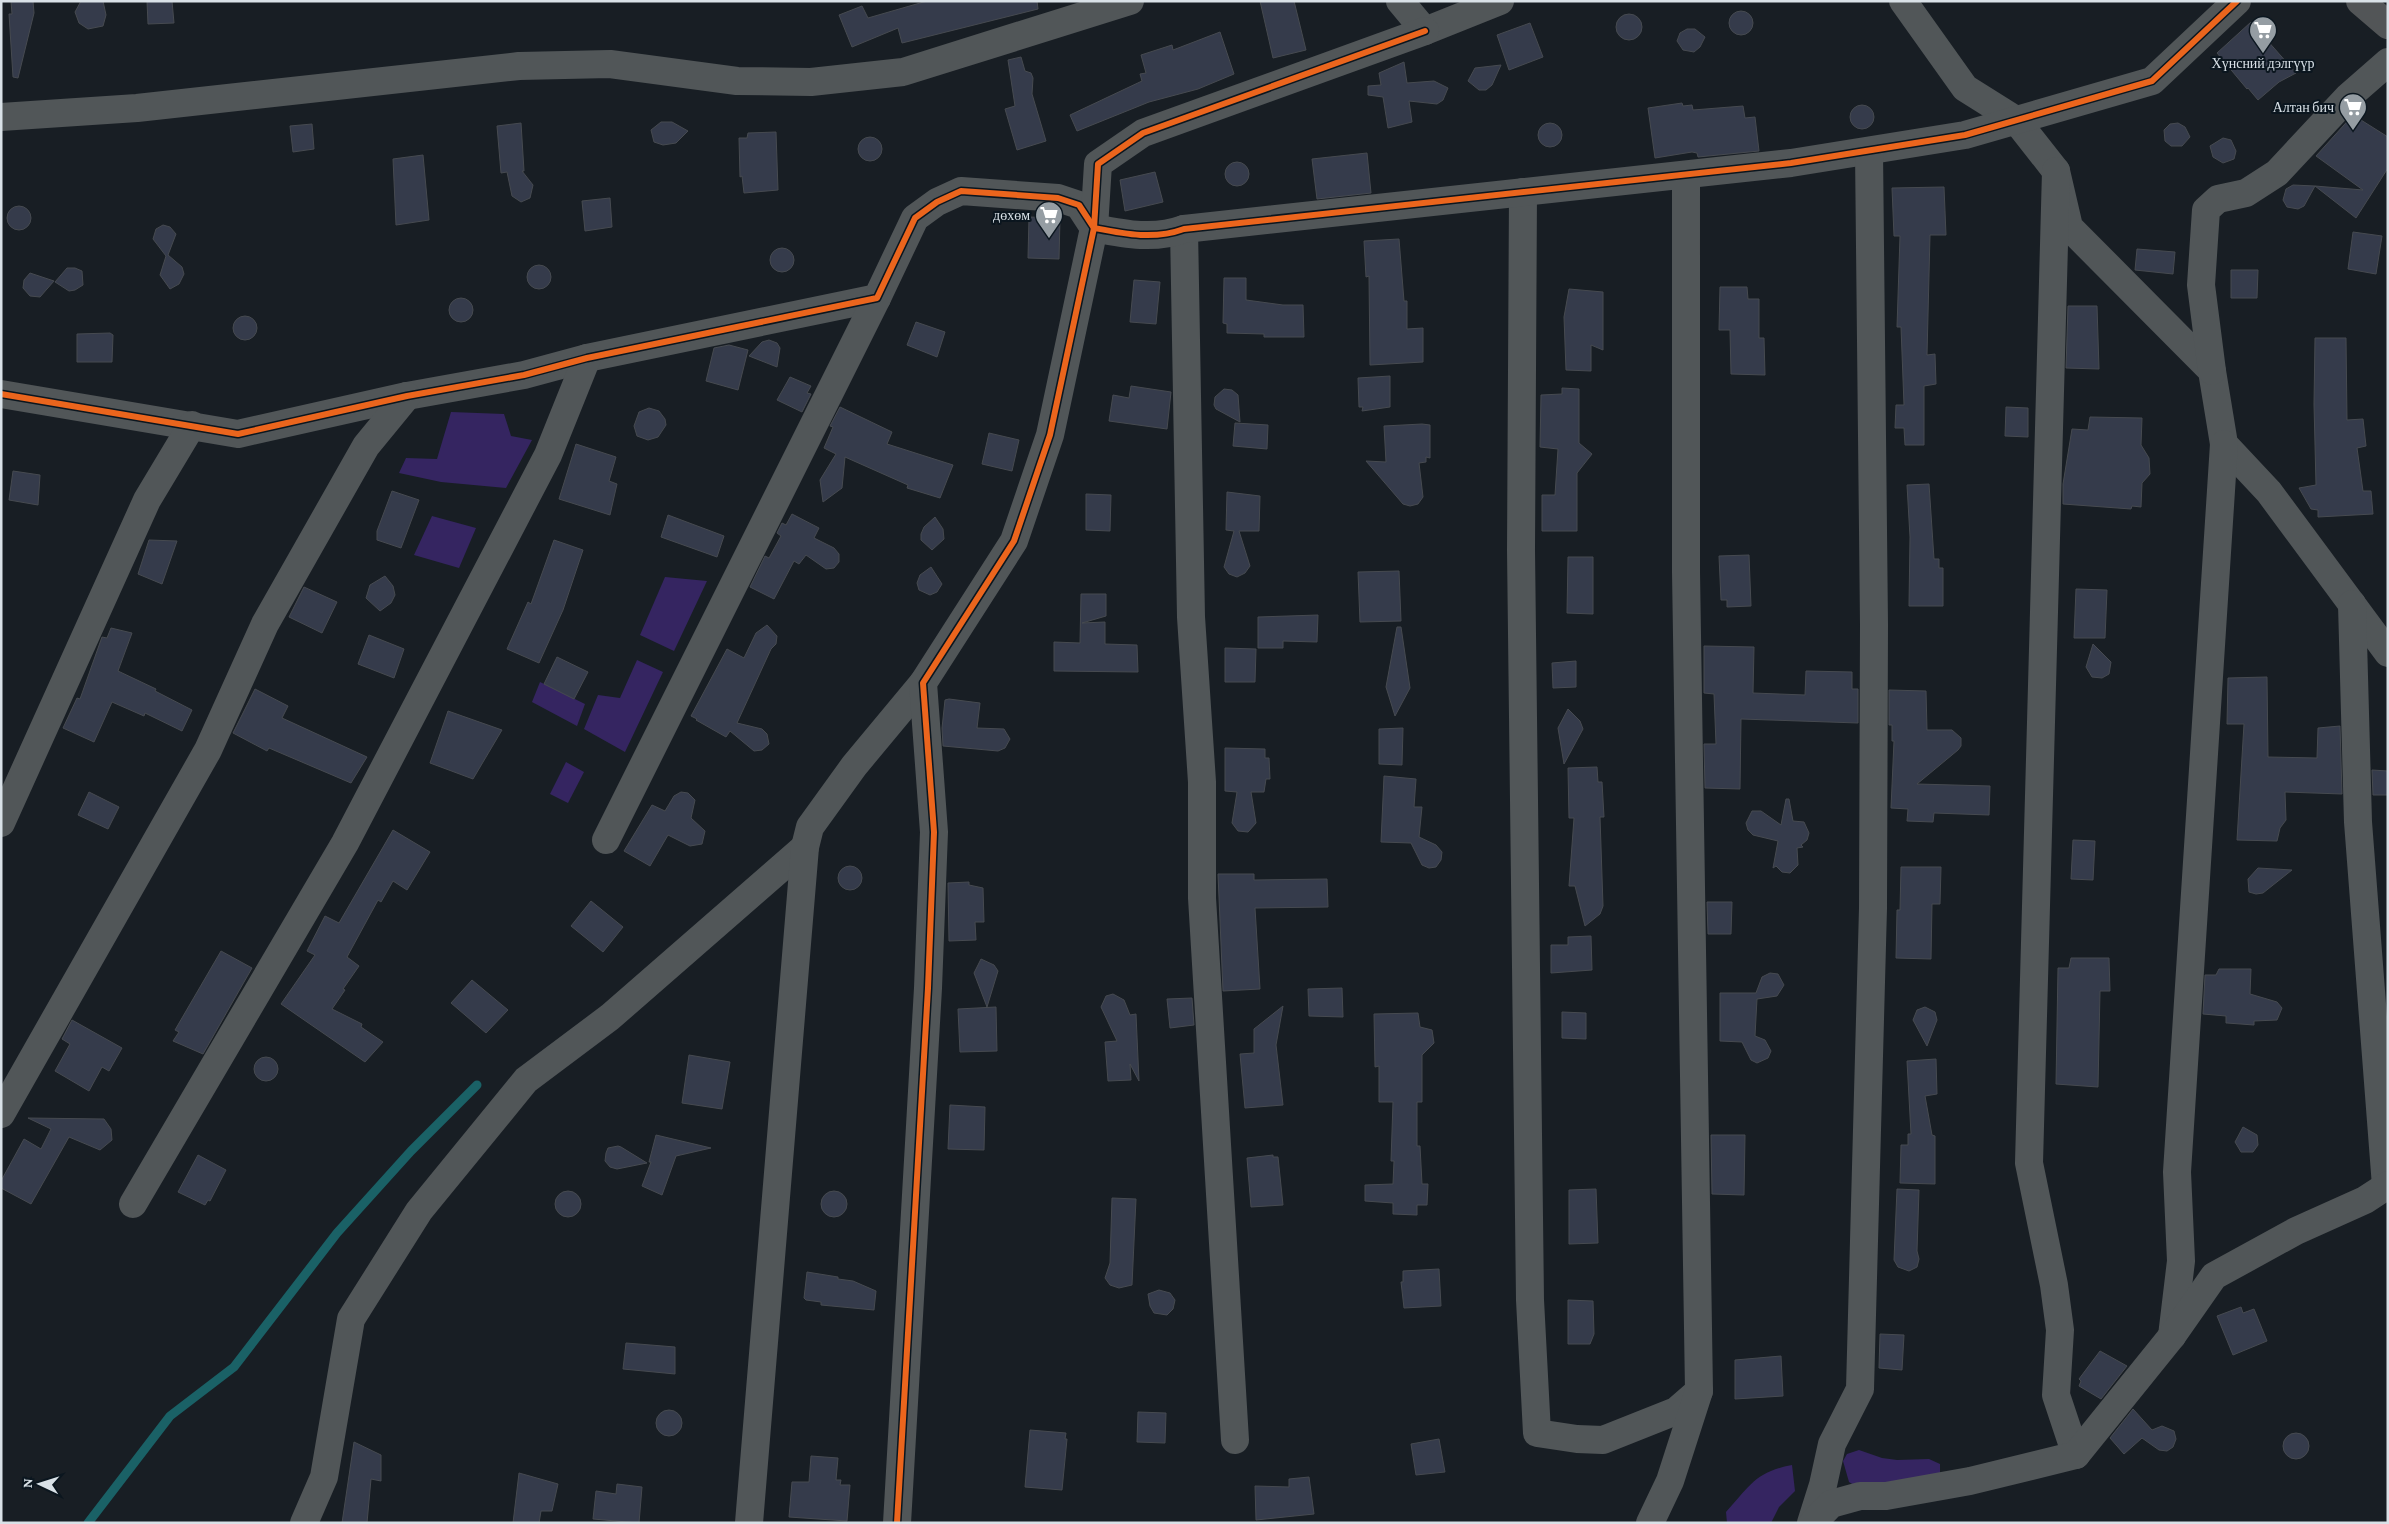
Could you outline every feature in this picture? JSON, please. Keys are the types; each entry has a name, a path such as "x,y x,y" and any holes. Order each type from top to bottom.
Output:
{"main road":[{"path":"2360,1 2386,22"}],"street":[{"path":"1,117 137,108 519,66 610,64 737,81 820,81 903,72 1130,1"},
{"path":"1400,1 1425,31"},
{"path":"749,1523 804,847 810,827 854,766 923,682 1014,541 1050,435 1094,228 1098,164 1143,133 1425,31 1500,1"},
{"path":"1903,1 1965,88 2016,120 2056,170 2069,227 2212,371"},
{"path":"606,840 877,298 915,218 936,202 961,191 1058,198 1079,205 1094,228 1132,236 1171,234 1184,229 1686,175 1791,163 1870,151 1965,135 2152,80 2237,1"},
{"path":"2172,1336 2181,1261 2177,1172 2224,444 2201,285 2206,210 2218,199 2246,193 2277,173 2348,97 2388,62"},
{"path":"1812,1523 1832,1444 1860,1389 1873,899 1874,625 1870,151"},
{"path":"2056,170 2029,1163 2054,1285 2060,1330 2056,1395 2076,1456"},
{"path":"1650,1523 1670,1480 1699,1391 1686,572 1686,175"},
{"path":"1523,192 1522,620 1530,1300 1537,1433 1577,1439 1603,1440 1676,1411 1699,1391"},
{"path":"1184,229 1191,617 1202,782 1202,898 1235,1440"},
{"path":"1,394 238,434 407,396 524,375 587,358 877,298"},
{"path":"133,1204 345,843 548,455 587,358"},
{"path":"1,1114 208,750 265,624 366,446 407,396"},
{"path":"1,823 147,500 192,425"},
{"path":"2224,444 2269,492 2388,653"},
{"path":"1812,1523 1831,1504 1860,1496 1886,1496 1970,1481 2076,1456 2172,1336 2214,1276 2296,1231 2365,1200 2387,1186 2358,822 2352,604"},
{"path":"897,1523 928,988 934,842 923,682"},
{"path":"304,1523 324,1477 351,1319 418,1211 526,1080 610,1017 804,847"}],"shaded area":[{"path":"451,412 504,414 511,436 532,440 506,488 441,482 399,473 406,458 437,459"},
{"path":"432,516 476,528 459,568 414,555"},
{"path":"665,577 707,581 674,651 640,635"},
{"path":"637,660 663,672 625,752 584,729 598,695 620,698"},
{"path":"540,682 585,704 577,726 532,702"},
{"path":"566,762 584,772 568,803 550,794"},
{"path":"1859,1450 1882,1458 1897,1460 1929,1459 1940,1464 1940,1480 1859,1488 1849,1482 1843,1461 1847,1454"},
{"path":"1792,1465 1795,1491 1779,1507 1771,1523 1727,1523 1726,1512 1754,1481 1769,1472"}],"building":[{"path":"11,1 33,1 34,13 18,78 13,77 9,14 12,14"},
{"path":"81,1 103,1 106,15 103,26 88,29 79,23 75,12"},
{"path":"147,1 172,1 174,23 148,24"},
{"path":"927,1 1037,1 1038,9 902,43 898,28 852,47 839,15 862,6 868,18"},
{"path":"1260,1 1294,1 1306,50 1273,58"},
{"path":"1741,11 1746,12 1752,18 1752,28 1746,34 1741,35 1736,34 1730,28 1729,23 1730,18 1736,12"},
{"path":"1629,14 1638,18 1642,27 1638,36 1629,40 1620,36 1616,27 1620,18"},
{"path":"2251,22 2296,73 2279,82 2258,100 2217,53"},
{"path":"1530,23 1543,57 1509,70 1497,35"},
{"path":"1687,29 1695,29 1705,37 1700,47 1694,52 1683,50 1677,41 1680,33"},
{"path":"1220,32 1234,74 1198,89 1149,102 1077,131 1070,115 1142,81 1140,74 1146,73 1141,55 1172,45 1173,50"},
{"path":"1021,57 1025,71 1031,73 1033,78 1032,94 1046,141 1017,150 1005,109 1015,106 1008,60"},
{"path":"1404,62 1407,83 1434,81 1448,88 1443,100 1437,104 1409,101 1412,122 1388,128 1383,97 1368,95 1368,86 1381,85 1379,73"},
{"path":"1501,65 1492,85 1486,90 1479,90 1468,81 1475,68"},
{"path":"1682,103 1683,106 1692,105 1693,110 1743,106 1745,118 1755,117 1759,151 1698,157 1697,153 1692,152 1655,158 1648,108"},
{"path":"1862,105 1867,106 1873,112 1873,122 1867,128 1862,129 1857,128 1851,122 1850,117 1851,112 1857,106"},
{"path":"2353,115 2388,137 2388,168 2356,218 2315,186 2363,190 2316,156"},
{"path":"661,122 672,122 688,131 676,143 663,145 654,142 651,130"},
{"path":"521,123 524,171 522,171 533,185 530,198 521,202 512,196 507,172 501,173 497,126"},
{"path":"1550,123 1555,124 1561,130 1561,140 1555,146 1550,147 1545,146 1539,140 1538,135 1539,130 1545,124"},
{"path":"2178,123 2185,127 2190,137 2182,146 2171,146 2165,141 2164,130 2170,124"},
{"path":"312,124 314,149 293,152 290,126"},
{"path":"776,132 778,190 744,193 742,176 740,177 739,138 747,138 748,133"},
{"path":"870,137 878,141 882,149 878,157 870,161 862,157 858,149 862,141"},
{"path":"2223,138 2231,140 2236,151 2234,159 2223,163 2213,157 2210,146"},
{"path":"1367,153 1371,193 1317,199 1312,159"},
{"path":"423,155 429,220 396,225 393,159"},
{"path":"1237,162 1242,163 1248,169 1248,179 1242,185 1237,186 1232,185 1226,179 1225,174 1226,169 1232,163"},
{"path":"1155,172 1163,202 1125,211 1120,180"},
{"path":"2293,185 2315,186 2304,206 2298,209 2287,207 2283,200 2286,189"},
{"path":"1944,187 1946,235 1930,235 1927,355 1935,354 1936,384 1924,386 1924,445 1905,445 1904,428 1895,428 1896,405 1904,405 1901,327 1897,327 1900,236 1894,236 1892,188"},
{"path":"610,198 612,227 585,231 582,201"},
{"path":"19,206 27,210 31,218 27,226 19,230 11,226 7,218 11,210"},
{"path":"1029,217 1060,218 1059,259 1028,258"},
{"path":"163,225 170,227 176,234 168,255 182,267 184,274 179,284 170,289 160,275 166,256 153,239 156,229"},
{"path":"2353,232 2382,236 2376,274 2348,269"},
{"path":"1399,239 1404,301 1407,301 1407,329 1423,328 1423,362 1370,365 1369,276 1366,277 1364,241"},
{"path":"782,248 790,252 794,260 790,268 782,272 774,268 770,260 774,252"},
{"path":"2137,249 2175,252 2173,274 2135,270"},
{"path":"539,265 547,269 551,277 547,285 539,289 531,285 527,277 531,269"},
{"path":"67,268 75,268 82,271 83,285 75,290 69,291 55,282"},
{"path":"2231,270 2258,270 2257,298 2231,298"},
{"path":"30,273 54,281 40,297 30,296 23,288 24,280"},
{"path":"1224,278 1246,278 1246,300 1283,305 1303,305 1304,337 1264,337 1264,334 1227,333 1227,324 1223,323"},
{"path":"1134,280 1160,282 1156,324 1130,322"},
{"path":"1720,287 1747,287 1748,299 1759,299 1759,338 1764,338 1765,375 1731,374 1730,330 1719,330"},
{"path":"1569,289 1603,292 1603,350 1591,345 1591,371 1566,370 1564,317"},
{"path":"461,298 466,299 472,305 472,315 466,321 461,322 456,321 450,315 449,310 450,305 456,299"},
{"path":"2068,306 2097,306 2099,369 2066,368"},
{"path":"245,316 253,320 257,328 253,336 245,340 237,336 233,328 237,320"},
{"path":"916,322 945,332 937,357 907,345"},
{"path":"110,333 113,335 112,362 77,362 77,334"},
{"path":"2315,338 2346,338 2347,420 2363,419 2366,446 2357,448 2363,491 2371,491 2373,514 2318,517 2318,510 2311,509 2299,488 2316,485"},
{"path":"769,340 777,343 780,348 777,367 749,356 762,342"},
{"path":"729,345 748,350 738,390 706,381 714,348"},
{"path":"1390,376 1390,407 1362,411 1363,407 1359,407 1358,378"},
{"path":"790,377 811,386 807,393 811,394 802,412 777,400"},
{"path":"1131,386 1171,392 1167,429 1109,421 1113,395 1129,398"},
{"path":"1562,388 1579,389 1579,443 1592,454 1577,473 1577,531 1542,531 1542,495 1555,495 1558,449 1540,447 1541,395 1562,394"},
{"path":"1224,389 1232,390 1238,395 1240,422 1216,409 1214,405 1215,397"},
{"path":"840,407 892,432 887,444 953,465 940,498 907,488 908,485 845,457 842,488 823,502 820,480 836,454 824,448 833,427 830,426"},
{"path":"2006,407 2028,408 2028,437 2005,436"},
{"path":"649,408 659,411 665,419 666,425 658,437 648,440 637,436 634,426 639,412"},
{"path":"2090,417 2142,418 2141,445 2149,458 2150,474 2142,483 2141,507 2132,506 2131,509 2063,504 2063,484 2072,429 2088,430"},
{"path":"1235,423 1268,425 1267,449 1233,446"},
{"path":"1430,425 1430,458 1426,457 1426,462 1419,463 1423,497 1418,504 1410,506 1403,504 1366,461 1386,462 1384,426"},
{"path":"989,433 1019,440 1012,471 982,464"},
{"path":"576,444 616,457 609,481 617,484 610,515 559,499"},
{"path":"13,471 40,475 38,505 9,500"},
{"path":"1929,484 1934,559 1939,559 1939,568 1943,568 1943,606 1909,606 1910,537 1907,485"},
{"path":"392,491 419,500 401,548 377,540 377,531"},
{"path":"1227,492 1260,496 1259,531 1239,531 1250,566 1245,573 1237,577 1229,574 1224,567 1234,531 1226,530"},
{"path":"1086,494 1111,495 1110,531 1086,530"},
{"path":"792,514 819,528 814,538 834,548 839,554 839,562 834,568 826,569 806,555 799,564 794,561 774,599 750,587 765,556 769,558 781,536 777,533 782,523 786,525"},
{"path":"668,515 724,536 717,557 661,537"},
{"path":"935,517 943,529 944,539 932,550 921,540 921,534 924,527"},
{"path":"149,540 177,541 162,584 138,574"},
{"path":"554,540 583,550 563,610 539,663 507,649 528,602 531,604"},
{"path":"1749,555 1751,606 1727,607 1727,600 1721,600 1719,556"},
{"path":"1568,557 1593,557 1593,614 1567,613"},
{"path":"931,567 942,584 937,592 930,595 919,590 917,583 920,575"},
{"path":"1399,571 1401,621 1360,622 1358,572"},
{"path":"385,576 393,586 395,595 391,603 380,611 366,598 370,585"},
{"path":"304,587 337,602 322,633 289,617"},
{"path":"2076,589 2107,590 2105,638 2074,638"},
{"path":"1081,594 1106,594 1106,616 1082,623 1105,622 1105,644 1137,645 1138,672 1054,671 1054,642 1080,643"},
{"path":"1318,615 1317,642 1283,641 1283,648 1258,648 1258,617"},
{"path":"767,625 777,636 776,644 771,649 737,723 762,729 767,734 769,744 762,750 754,751 730,731 726,737 691,716 727,649 744,658 756,633"},
{"path":"1397,627 1401,627 1410,688 1395,716 1386,687"},
{"path":"111,628 132,633 118,671 156,689 155,691 192,710 182,731 145,713 144,716 112,702 94,742 63,728 77,698 80,699 102,637 107,638"},
{"path":"369,635 404,649 394,678 358,664"},
{"path":"2093,644 2111,662 2109,674 2102,678 2092,677 2086,667"},
{"path":"1704,646 1754,647 1753,693 1805,695 1806,671 1852,672 1852,689 1858,689 1858,723 1741,719 1740,789 1705,788 1704,744 1716,744 1714,694 1704,693"},
{"path":"1225,648 1256,649 1255,682 1225,682"},
{"path":"557,657 588,672 574,699 544,684"},
{"path":"1576,661 1576,687 1553,688 1552,663"},
{"path":"2267,677 2268,757 2317,758 2318,728 2340,726 2342,794 2285,792 2286,820 2280,828 2277,841 2237,840 2244,724 2227,724 2228,678"},
{"path":"255,689 288,706 282,718 367,757 351,783 269,748 267,751 233,733"},
{"path":"1889,690 1926,691 1927,730 1952,730 1961,738 1961,746 1958,750 1917,784 1990,786 1989,815 1934,813 1933,822 1907,821 1908,809 1891,808 1894,741 1892,741 1892,725 1889,725"},
{"path":"945,700 980,703 977,728 1004,729 1010,739 1005,748 998,751 943,746 942,728"},
{"path":"1568,709 1580,721 1583,729 1564,764 1558,728"},
{"path":"448,711 502,730 473,779 430,763"},
{"path":"1403,728 1402,765 1379,764 1379,729"},
{"path":"1225,748 1265,749 1265,758 1269,758 1270,779 1266,779 1264,792 1251,792 1256,823 1248,832 1238,831 1232,823 1237,792 1225,791"},
{"path":"1597,767 1598,782 1602,782 1604,817 1600,817 1603,906 1600,914 1585,926 1575,886 1569,886 1574,818 1569,818 1568,768"},
{"path":"2372,770 2388,771 2388,795 2373,795"},
{"path":"1384,776 1416,779 1414,807 1422,807 1419,837 1436,845 1442,852 1441,860 1436,867 1429,868 1422,865 1411,843 1381,842"},
{"path":"89,792 119,807 108,829 78,815"},
{"path":"681,792 688,793 695,800 691,818 705,831 702,844 690,846 668,835 650,866 624,851 652,805 665,811 674,796"},
{"path":"1786,799 1789,799 1793,821 1804,822 1809,833 1807,840 1801,845 1803,847 1797,848 1798,865 1790,873 1782,872 1776,866 1773,868 1778,841 1753,835 1748,830 1746,823 1752,811 1761,811 1781,825"},
{"path":"393,830 430,852 407,890 393,881 381,902 378,900 347,957 359,966 332,1009 362,1024 361,1027 383,1042 365,1062 281,1004 315,955 307,951 325,916 339,923"},
{"path":"2073,840 2095,841 2093,880 2071,879"},
{"path":"850,866 855,867 861,873 861,883 855,889 850,890 845,889 839,883 838,878 839,873 845,867"},
{"path":"1901,867 1941,867 1940,904 1932,904 1931,959 1896,958 1897,910 1900,910"},
{"path":"2258,868 2292,870 2263,893 2256,894 2249,892 2248,879"},
{"path":"1218,874 1254,874 1254,880 1327,879 1328,907 1255,908 1260,989 1223,991"},
{"path":"969,882 969,885 983,888 984,922 975,922 976,940 949,941 948,883"},
{"path":"591,901 623,927 603,952 571,926"},
{"path":"1707,902 1732,902 1731,934 1708,934"},
{"path":"1591,936 1592,970 1551,973 1551,945 1568,945 1568,937"},
{"path":"221,951 252,968 203,1054 173,1041 179,1032 175,1030"},
{"path":"2071,958 2109,958 2110,991 2100,991 2098,1087 2056,1084 2058,968 2069,968"},
{"path":"981,959 994,965 998,971 987,1007 974,973"},
{"path":"2219,969 2251,969 2250,994 2277,1002 2282,1008 2277,1020 2254,1021 2254,1025 2226,1023 2226,1016 2203,1014 2205,975 2216,975"},
{"path":"1770,973 1778,974 1784,985 1777,996 1757,999 1755,1036 1765,1040 1771,1051 1768,1058 1757,1063 1751,1060 1742,1042 1720,1041 1720,993 1756,993 1762,977"},
{"path":"472,980 508,1010 486,1033 451,1003"},
{"path":"1342,988 1343,1017 1309,1016 1308,989"},
{"path":"1113,994 1124,1000 1130,1015 1136,1014 1139,1081 1130,1064 1131,1080 1108,1081 1105,1042 1117,1041 1101,1007 1106,996"},
{"path":"1192,998 1194,1025 1170,1028 1167,999"},
{"path":"1283,1006 1276,1045 1283,1105 1245,1108 1240,1054 1254,1053 1254,1029"},
{"path":"996,1007 997,1051 960,1052 958,1009"},
{"path":"1925,1007 1935,1012 1937,1020 1927,1046 1913,1020 1917,1010"},
{"path":"1562,1012 1586,1013 1586,1039 1562,1038"},
{"path":"1418,1013 1420,1027 1432,1030 1434,1043 1422,1055 1422,1102 1417,1102 1417,1146 1420,1146 1422,1184 1428,1184 1427,1205 1417,1205 1417,1215 1393,1214 1393,1203 1365,1201 1365,1185 1393,1184 1394,1161 1391,1161 1393,1102 1379,1102 1379,1066 1375,1067 1374,1014"},
{"path":"72,1020 122,1048 109,1071 102,1067 89,1091 55,1071 70,1044 62,1039"},
{"path":"689,1055 730,1062 722,1109 682,1103"},
{"path":"266,1057 274,1061 278,1069 274,1077 266,1081 258,1077 254,1069 258,1061"},
{"path":"1936,1059 1937,1094 1925,1096 1932,1135 1935,1136 1935,1184 1900,1183 1901,1145 1908,1145 1908,1134 1911,1134 1907,1061"},
{"path":"950,1105 985,1107 984,1150 948,1149"},
{"path":"28,1118 104,1119 111,1129 112,1140 100,1150 69,1137 31,1204 1,1188 1,1181 24,1139 41,1149 51,1129"},
{"path":"2243,1127 2257,1135 2258,1145 2253,1152 2241,1152 2235,1142"},
{"path":"656,1135 711,1148 676,1156 662,1195 642,1186 651,1162 649,1162"},
{"path":"1711,1135 1745,1135 1744,1195 1712,1194"},
{"path":"618,1146 647,1163 617,1169 610,1167 605,1161 606,1153 608,1148"},
{"path":"198,1155 226,1170 210,1201 208,1200 205,1205 178,1192"},
{"path":"1273,1155 1273,1157 1278,1157 1283,1205 1251,1207 1247,1158"},
{"path":"1596,1189 1598,1243 1569,1244 1569,1190"},
{"path":"1897,1189 1919,1190 1917,1251 1919,1259 1917,1267 1909,1271 1898,1267 1894,1260"},
{"path":"568,1191 577,1195 581,1204 577,1213 568,1217 559,1213 555,1204 559,1195"},
{"path":"834,1191 843,1195 847,1204 843,1213 834,1217 825,1213 821,1204 825,1195"},
{"path":"1112,1198 1136,1199 1132,1285 1119,1288 1110,1285 1105,1278 1110,1263"},
{"path":"1439,1269 1441,1306 1404,1308 1401,1282 1403,1282 1403,1271"},
{"path":"807,1272 853,1281 876,1291 874,1310 821,1305 821,1302 806,1300 804,1298"},
{"path":"1159,1290 1170,1293 1175,1300 1173,1309 1167,1315 1154,1313 1150,1306 1148,1294"},
{"path":"1568,1300 1593,1301 1594,1334 1590,1344 1568,1344"},
{"path":"2241,1307 2243,1313 2254,1309 2267,1341 2233,1355 2217,1316"},
{"path":"1880,1334 1904,1335 1902,1370 1879,1368"},
{"path":"626,1343 675,1347 675,1374 623,1369"},
{"path":"2100,1351 2127,1366 2101,1399 2079,1386 2081,1381 2079,1379"},
{"path":"1781,1356 1783,1396 1735,1399 1735,1360"},
{"path":"2133,1409 2152,1430 2162,1426 2174,1431 2176,1439 2173,1447 2167,1451 2159,1450 2142,1438 2124,1454 2110,1438"},
{"path":"669,1410 678,1414 682,1423 678,1432 669,1436 660,1432 656,1423 660,1414"},
{"path":"1138,1412 1166,1413 1165,1443 1137,1442"},
{"path":"1030,1430 1066,1433 1062,1490 1025,1487"},
{"path":"2296,1433 2305,1437 2309,1446 2305,1455 2296,1459 2287,1455 2283,1446 2287,1437"},
{"path":"1439,1439 1445,1472 1416,1475 1411,1444"},
{"path":"354,1442 381,1455 381,1481 371,1479 367,1523 342,1523"},
{"path":"811,1456 838,1458 836,1480 841,1480 840,1485 850,1485 847,1521 789,1517 792,1482 809,1482"},
{"path":"519,1473 558,1484 552,1511 541,1511 539,1523 513,1523"},
{"path":"1309,1477 1314,1514 1256,1520 1255,1486 1289,1487 1289,1479"},
{"path":"617,1484 642,1487 639,1523 593,1519 596,1491 616,1494"}],"waterway":[{"path":"88,1523 170,1416 234,1367 337,1233 411,1151 477,1085"}],"cycle path":[{"path":"1,394 238,434 407,396 524,375 587,358 877,298 915,218 937,202 961,191 1058,198 1079,205 1094,228 1128,234 1151,235 1184,229 1791,163 1965,135 2152,81 2237,1"},
{"path":"897,1523 928,988 934,832 923,683 1014,541 1050,435 1094,228 1098,164 1143,133 1425,31"}],"place":[{"name":"Хүнсний дэлгүүр","path":"2263,54"},
{"name":"Алтан бич","path":"2353,131"},
{"name":"дөхөм","path":"1049,239"}]}
